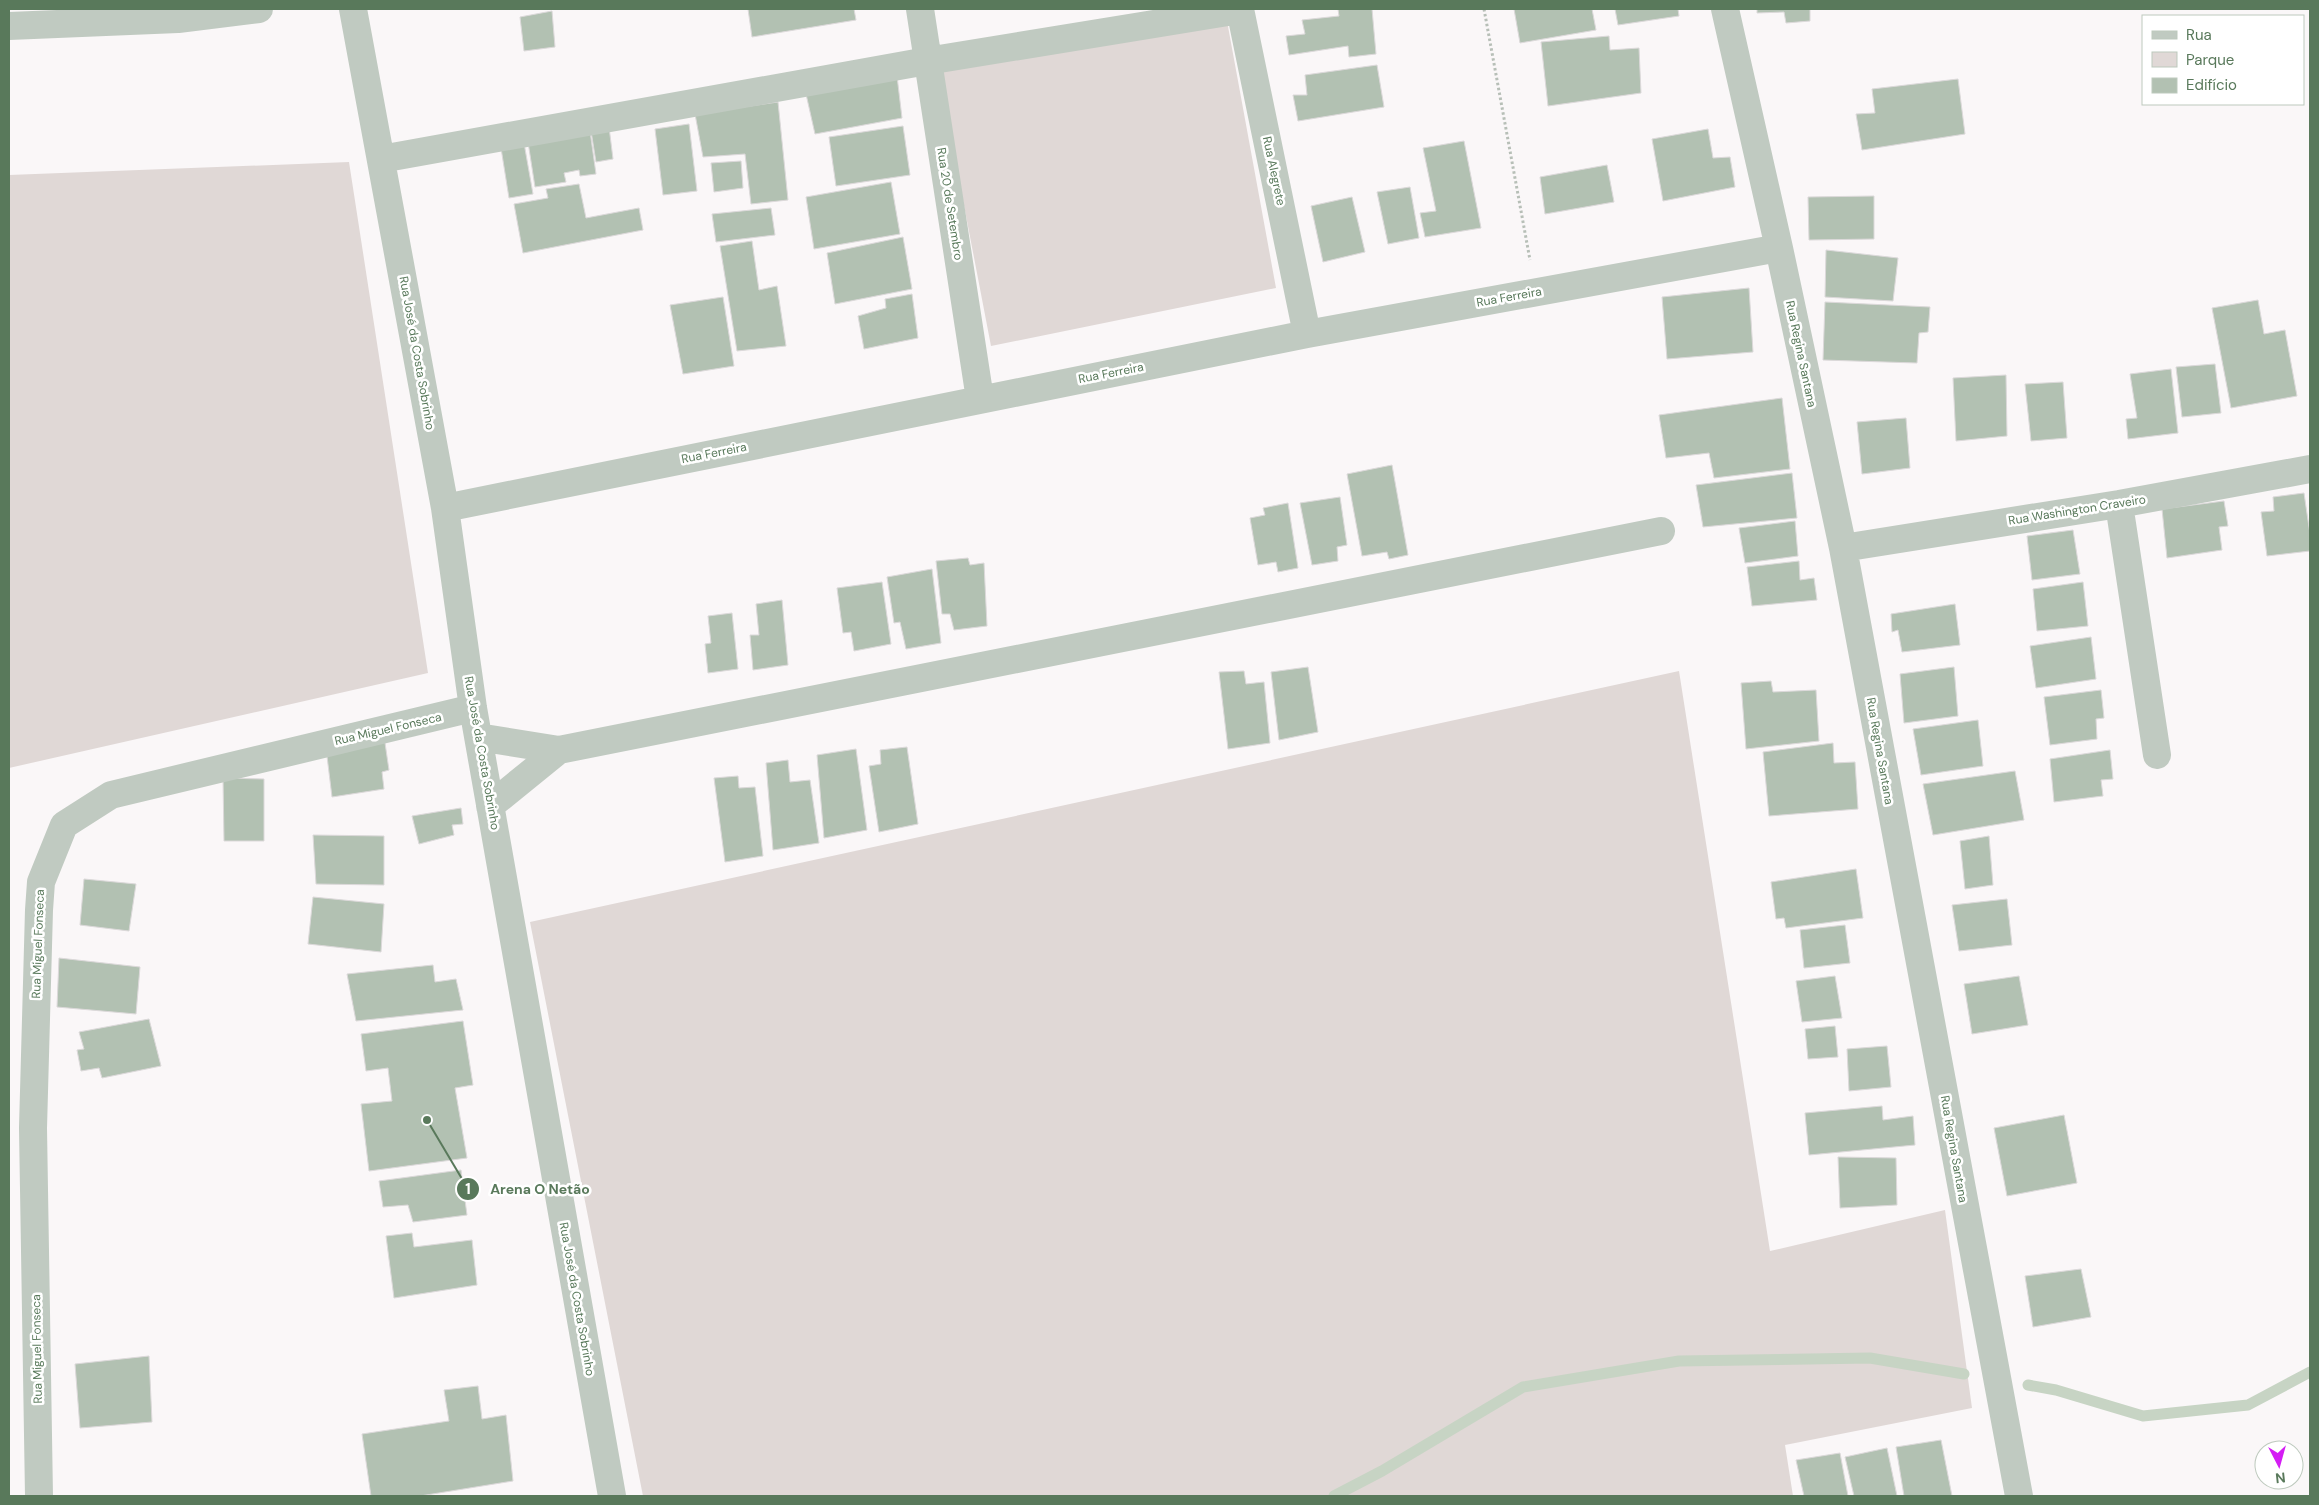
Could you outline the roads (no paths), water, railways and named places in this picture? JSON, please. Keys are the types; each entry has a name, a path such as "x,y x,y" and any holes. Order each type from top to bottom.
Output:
{"street":[{"path":"9,26 178,18 259,9"},
{"name":"Rua José da Costa Sobrinho","path":"353,9 445,508 473,708 612,1496"},
{"name":"Rua 20 de Setembro","path":"920,9 980,399"},
{"path":"381,159 927,61 1240,9"},
{"name":"Rua Alegrete","path":"1240,9 1307,334"},
{"name":"Rua Regina Santana","path":"1724,9 1779,248 1843,548 2019,1496"},
{"name":"Rua Ferreira","path":"445,508 1307,334 1779,248"},
{"name":"Rua Washington Craveiro","path":"1843,548 2119,504 2310,469"},
{"path":"2119,504 2157,755"},
{"path":"478,737 558,750 1661,531"},
{"name":"Rua Miguel Fonseca","path":"39,1496 33,1128 39,910 41,882 64,825 111,795 473,708"},
{"path":"490,806 558,750"}],"waterway":[{"path":"1334,1496 1382,1471 1523,1387 1679,1361 1870,1358 1964,1374"},
{"path":"2028,1385 2056,1390 2143,1416 2248,1405 2310,1372"}],"place":[{"name":"Arena O Netão","path":"427,1120"}]}
